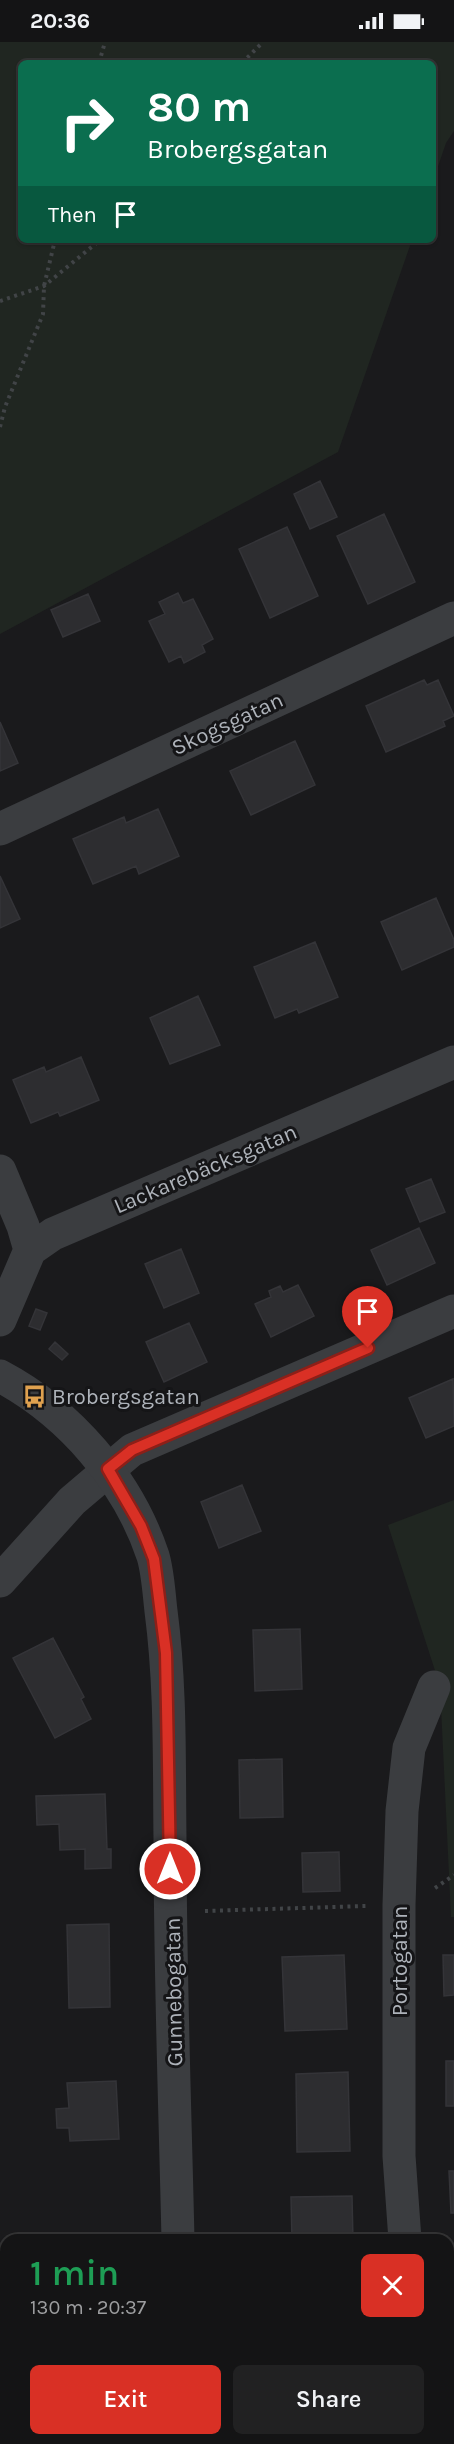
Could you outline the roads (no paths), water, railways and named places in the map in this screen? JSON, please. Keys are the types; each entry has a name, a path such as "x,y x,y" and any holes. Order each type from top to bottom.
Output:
{"street":[{"name":"Skogsgatan","path":"0,829 454,618"},
{"name":"Lackarebäcksgatan","path":"30,1250 52,1234 454,1062"},
{"path":"0,1171 23,1226 30,1250 0,1320"},
{"path":"0,1581 72,1501 132,1450 454,1311"},
{"name":"Gunnebogatan","path":"0,1376 33,1396 62,1420 108,1469 141,1526 154,1559 166,1653 178,2234"},
{"name":"Portogatan","path":"405,2234 399,2156 399,1905 402,1811 409,1748 434,1687"}],"place":[{"name":"Brobergsgatan","path":"34,1396"}]}
